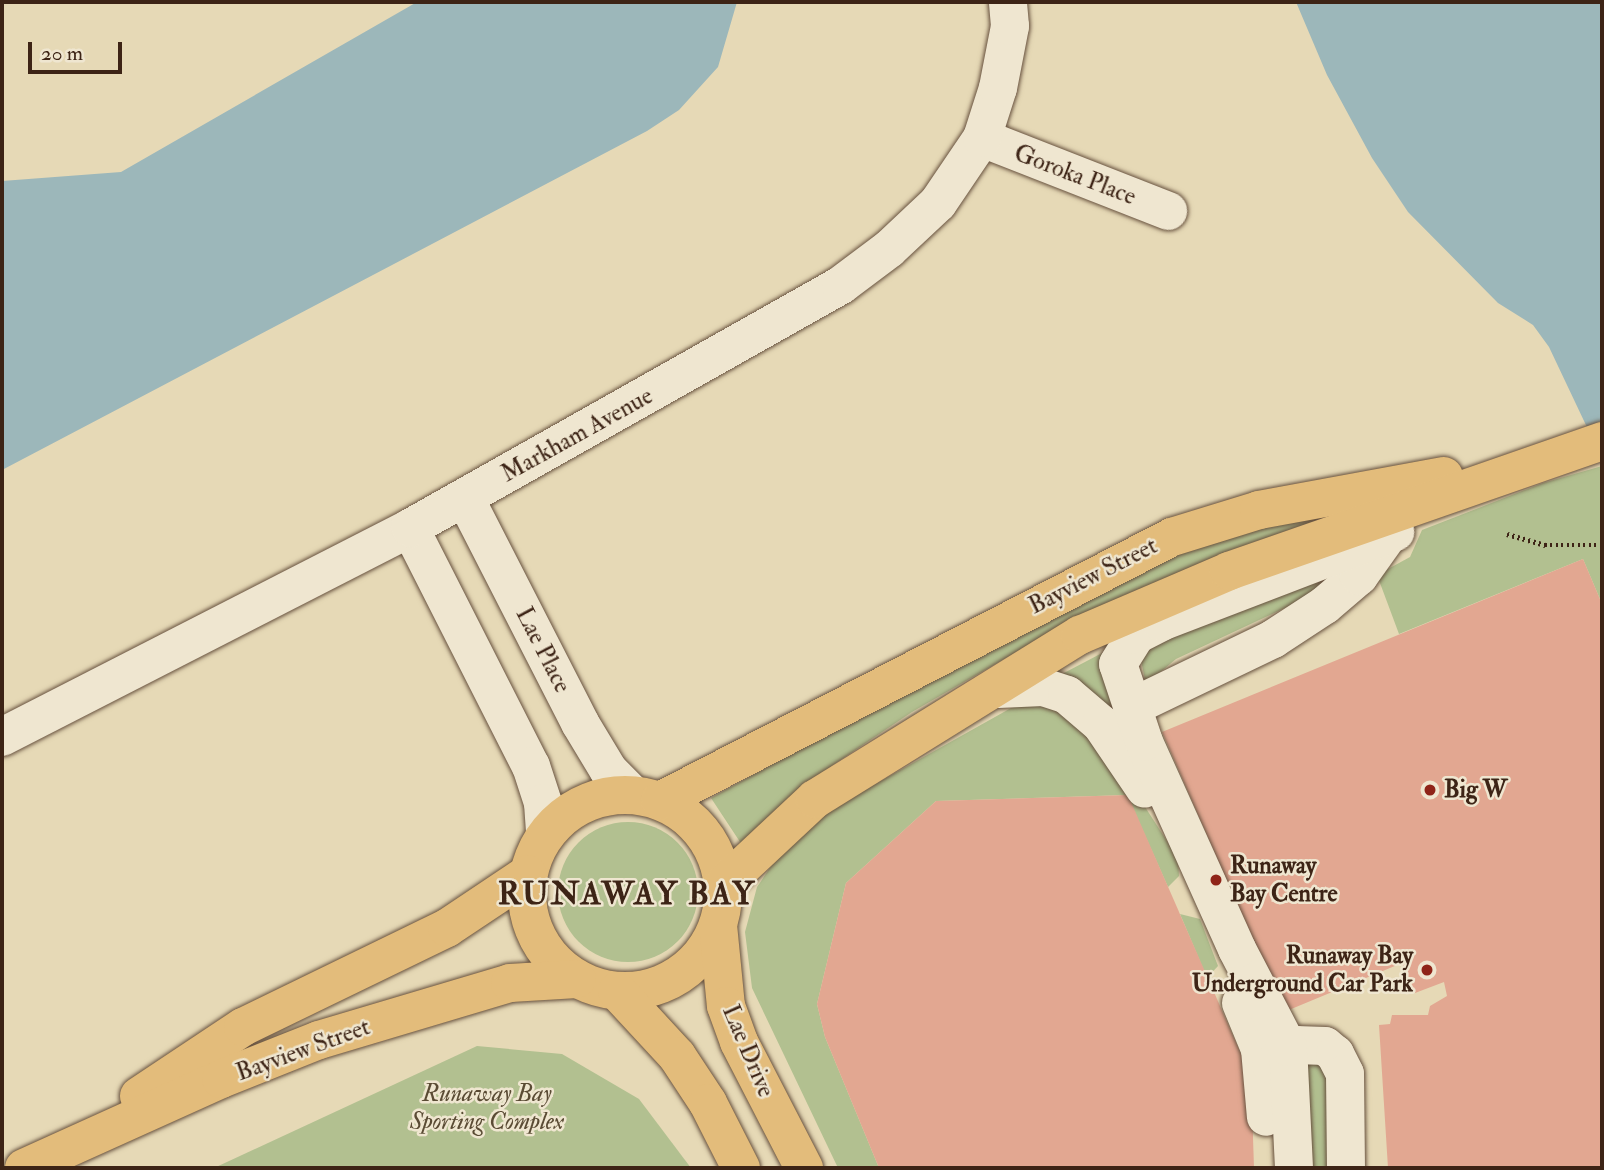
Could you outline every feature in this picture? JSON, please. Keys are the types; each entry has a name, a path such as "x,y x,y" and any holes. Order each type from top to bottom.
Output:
{"main road":[{"name":"Bayview Street","path":"723,885 816,799 998,689 1080,635 1156,600 1511,472 1602,442"},
{"name":"Bayview Street","path":"646,797 1172,537 1259,510 1562,455"},
{"path":"646,797 684,814 703,834 716,858 723,885 718,925 702,954 679,975 649,989 617,991 577,979 557,964 531,923 528,874 545,835 583,803 646,797"},
{"name":"Bayview Street","path":"32,1164 243,1027 447,928 528,874"},
{"name":"Lae Drive","path":"718,925 726,1006 739,1042 804,1168"},
{"name":"Bayview Street","path":"32,1164 319,1040 510,983 577,979"},
{"path":"617,991 677,1056 708,1103 741,1168"}],"street":[{"name":"Markham Avenue","path":"2,737 410,528 841,285 889,249 938,203 982,138 998,88 1010,26 1009,2"},
{"name":"Goroka Place","path":"982,138 1168,211"},
{"path":"1294,1168 1276,1061 1237,949 1132,707 1118,664 1136,635 1434,518 1511,472"},
{"name":"Lae Place","path":"465,498 591,743 609,771 646,797"},
{"path":"410,528 531,766 543,803 545,835"},
{"path":"1132,707 1273,639 1325,605 1359,576 1390,534"},
{"path":"998,689 1056,689 1090,712 1115,742 1159,814 1251,1025 1276,1061 1269,1168"},
{"path":"1276,1061 1325,1046 1335,1054 1345,1074 1346,1168"}],"path":[{"path":"1507,534 1545,545 1602,545"}],"green space":[{"path":"1602,466 1602,604 1583,559 1399,634 1377,575 1410,557 1422,530 1543,483"},
{"path":"1511,472 1079,616 912,712 833,765 742,845 711,798 1093,589 1197,542"},
{"path":"1358,554 1338,583 1176,659 1146,684 1139,651"},
{"path":"1104,652 1122,725 1062,674"},
{"path":"1035,700 1094,728 1178,858 1179,876 1168,887 1127,795 936,801 846,883 817,1004 825,1037 879,1168 838,1168 752,988 745,932 757,887 782,850 813,819 1011,708"},
{"path":"628,822 655,828 677,843 692,865 698,892 692,919 677,941 655,956 628,962 601,956 579,941 564,919 558,892 564,865 579,843 601,828"},
{"path":"1180,914 1200,919 1218,966 1207,978"},
{"name":"Runaway Bay Sporting Complex","path":"477,1046 562,1054 639,1099 691,1168 214,1168"},
{"path":"1301,1062 1322,1062 1330,1079 1332,1168 1312,1168"}],"water":[{"path":"417,2 737,2 718,67 679,110 647,131 2,470 2,181 121,172"},
{"path":"1296,2 1602,2 1602,459 1549,347 1533,325 1498,303 1408,212 1372,158 1327,75"}],"building":[{"path":"1583,559 1602,604 1602,1168 1388,1168 1379,1025 1390,1024 1392,1015 1428,1015 1430,1006 1447,996 1444,982 1415,993 1402,963 1284,1012 1162,732"},
{"path":"1128,795 1251,1077 1254,1168 879,1168 825,1037 817,1004 846,883 936,801"}],"place":[{"name":"Big W","path":"1430,790"},
{"name":"Runaway Bay Centre","path":"1216,880"},
{"name":"Runaway Bay Underground Car Park","path":"1427,970"}],"district":[{"name":"RUNAWAY BAY","path":"627,894"}]}
